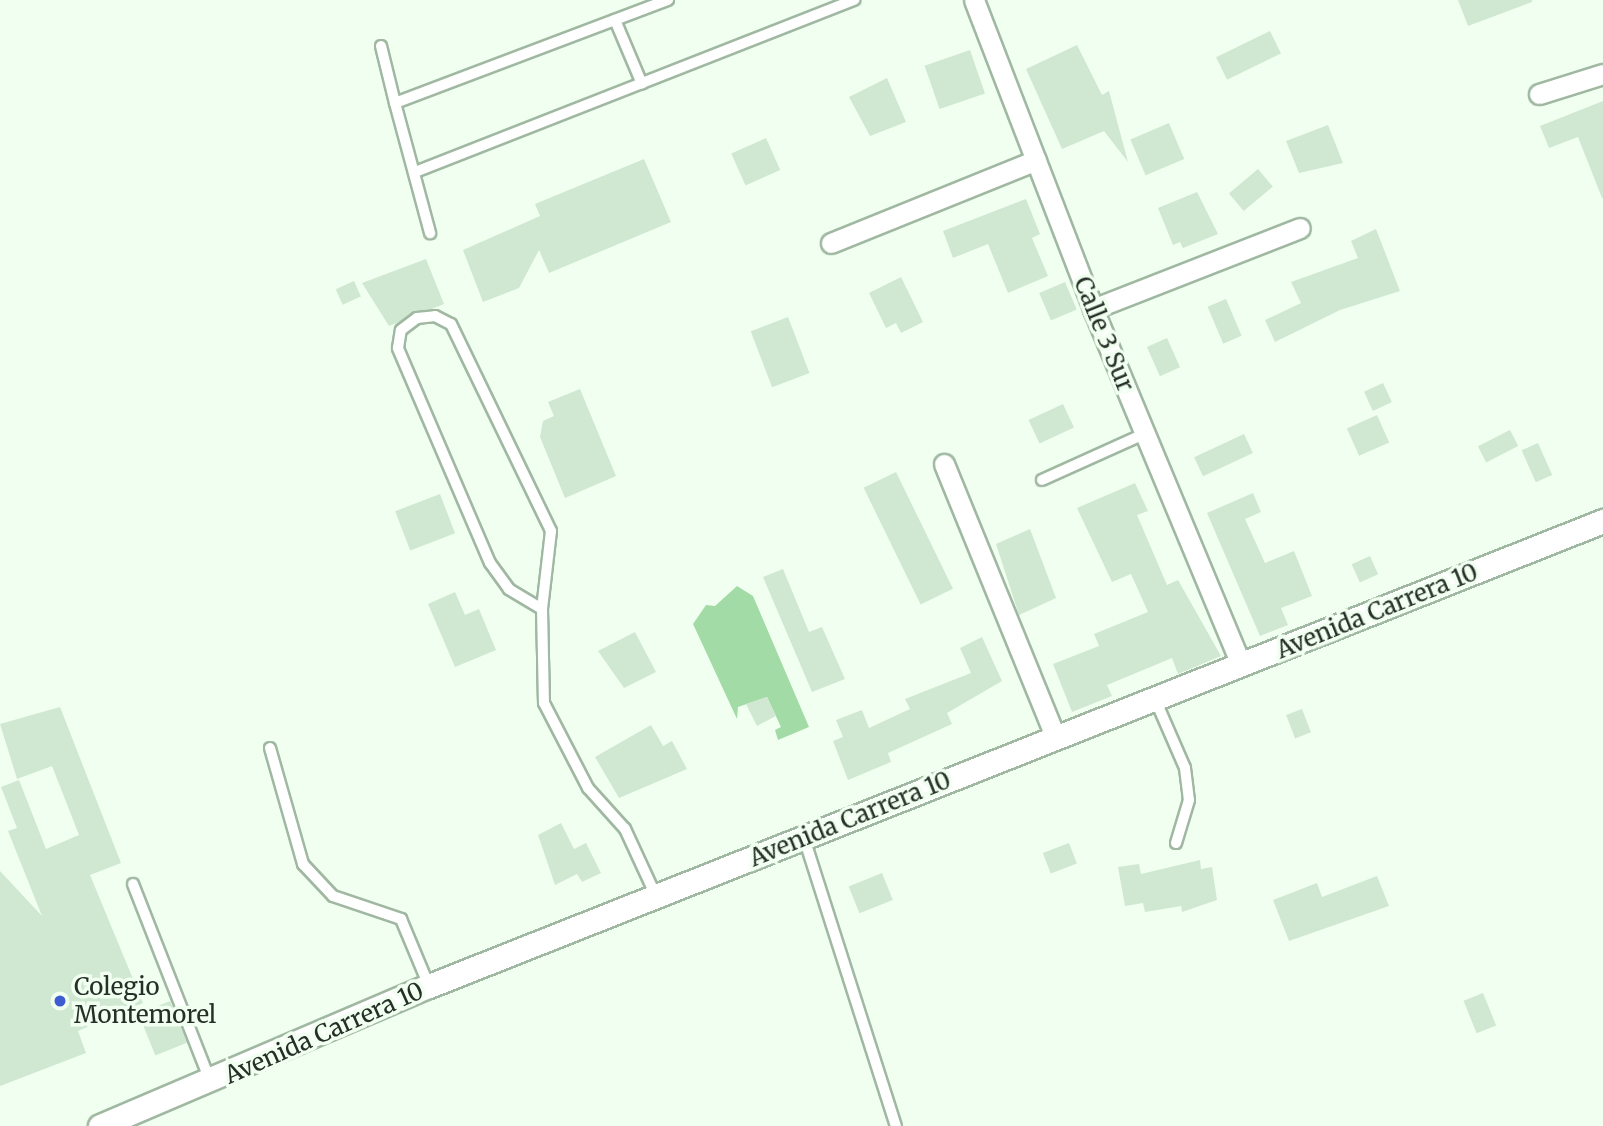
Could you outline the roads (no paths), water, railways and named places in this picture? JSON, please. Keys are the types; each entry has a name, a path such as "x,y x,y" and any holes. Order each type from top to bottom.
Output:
{"street":[{"name":"Calle 3 Sur","path":"974,0 1093,309 1241,664"},
{"path":"1539,94 1603,74"},
{"path":"831,243 1036,160"},
{"path":"1093,309 1300,228"},
{"path":"944,464 1056,738"},
{"name":"Avenida Carrera 10","path":"100,1126 212,1083 429,986 1603,521"}],"lane":[{"path":"396,103 668,0"},
{"path":"415,172 855,0"},
{"path":"615,20 642,84"},
{"path":"380,47 430,233"},
{"path":"542,609 509,589 490,563 398,348 401,330 417,318 435,316 451,324 551,531 542,609 544,703 588,788 625,829 656,896"},
{"path":"1042,480 1144,434"},
{"path":"1155,699 1185,768 1189,800 1176,843"},
{"path":"270,748 303,864 333,896 401,919 429,986"},
{"path":"804,838 895,1126"},
{"path":"133,884 212,1083"}],"place":[{"name":"Colegio Montemorel","path":"60,1001"}]}
